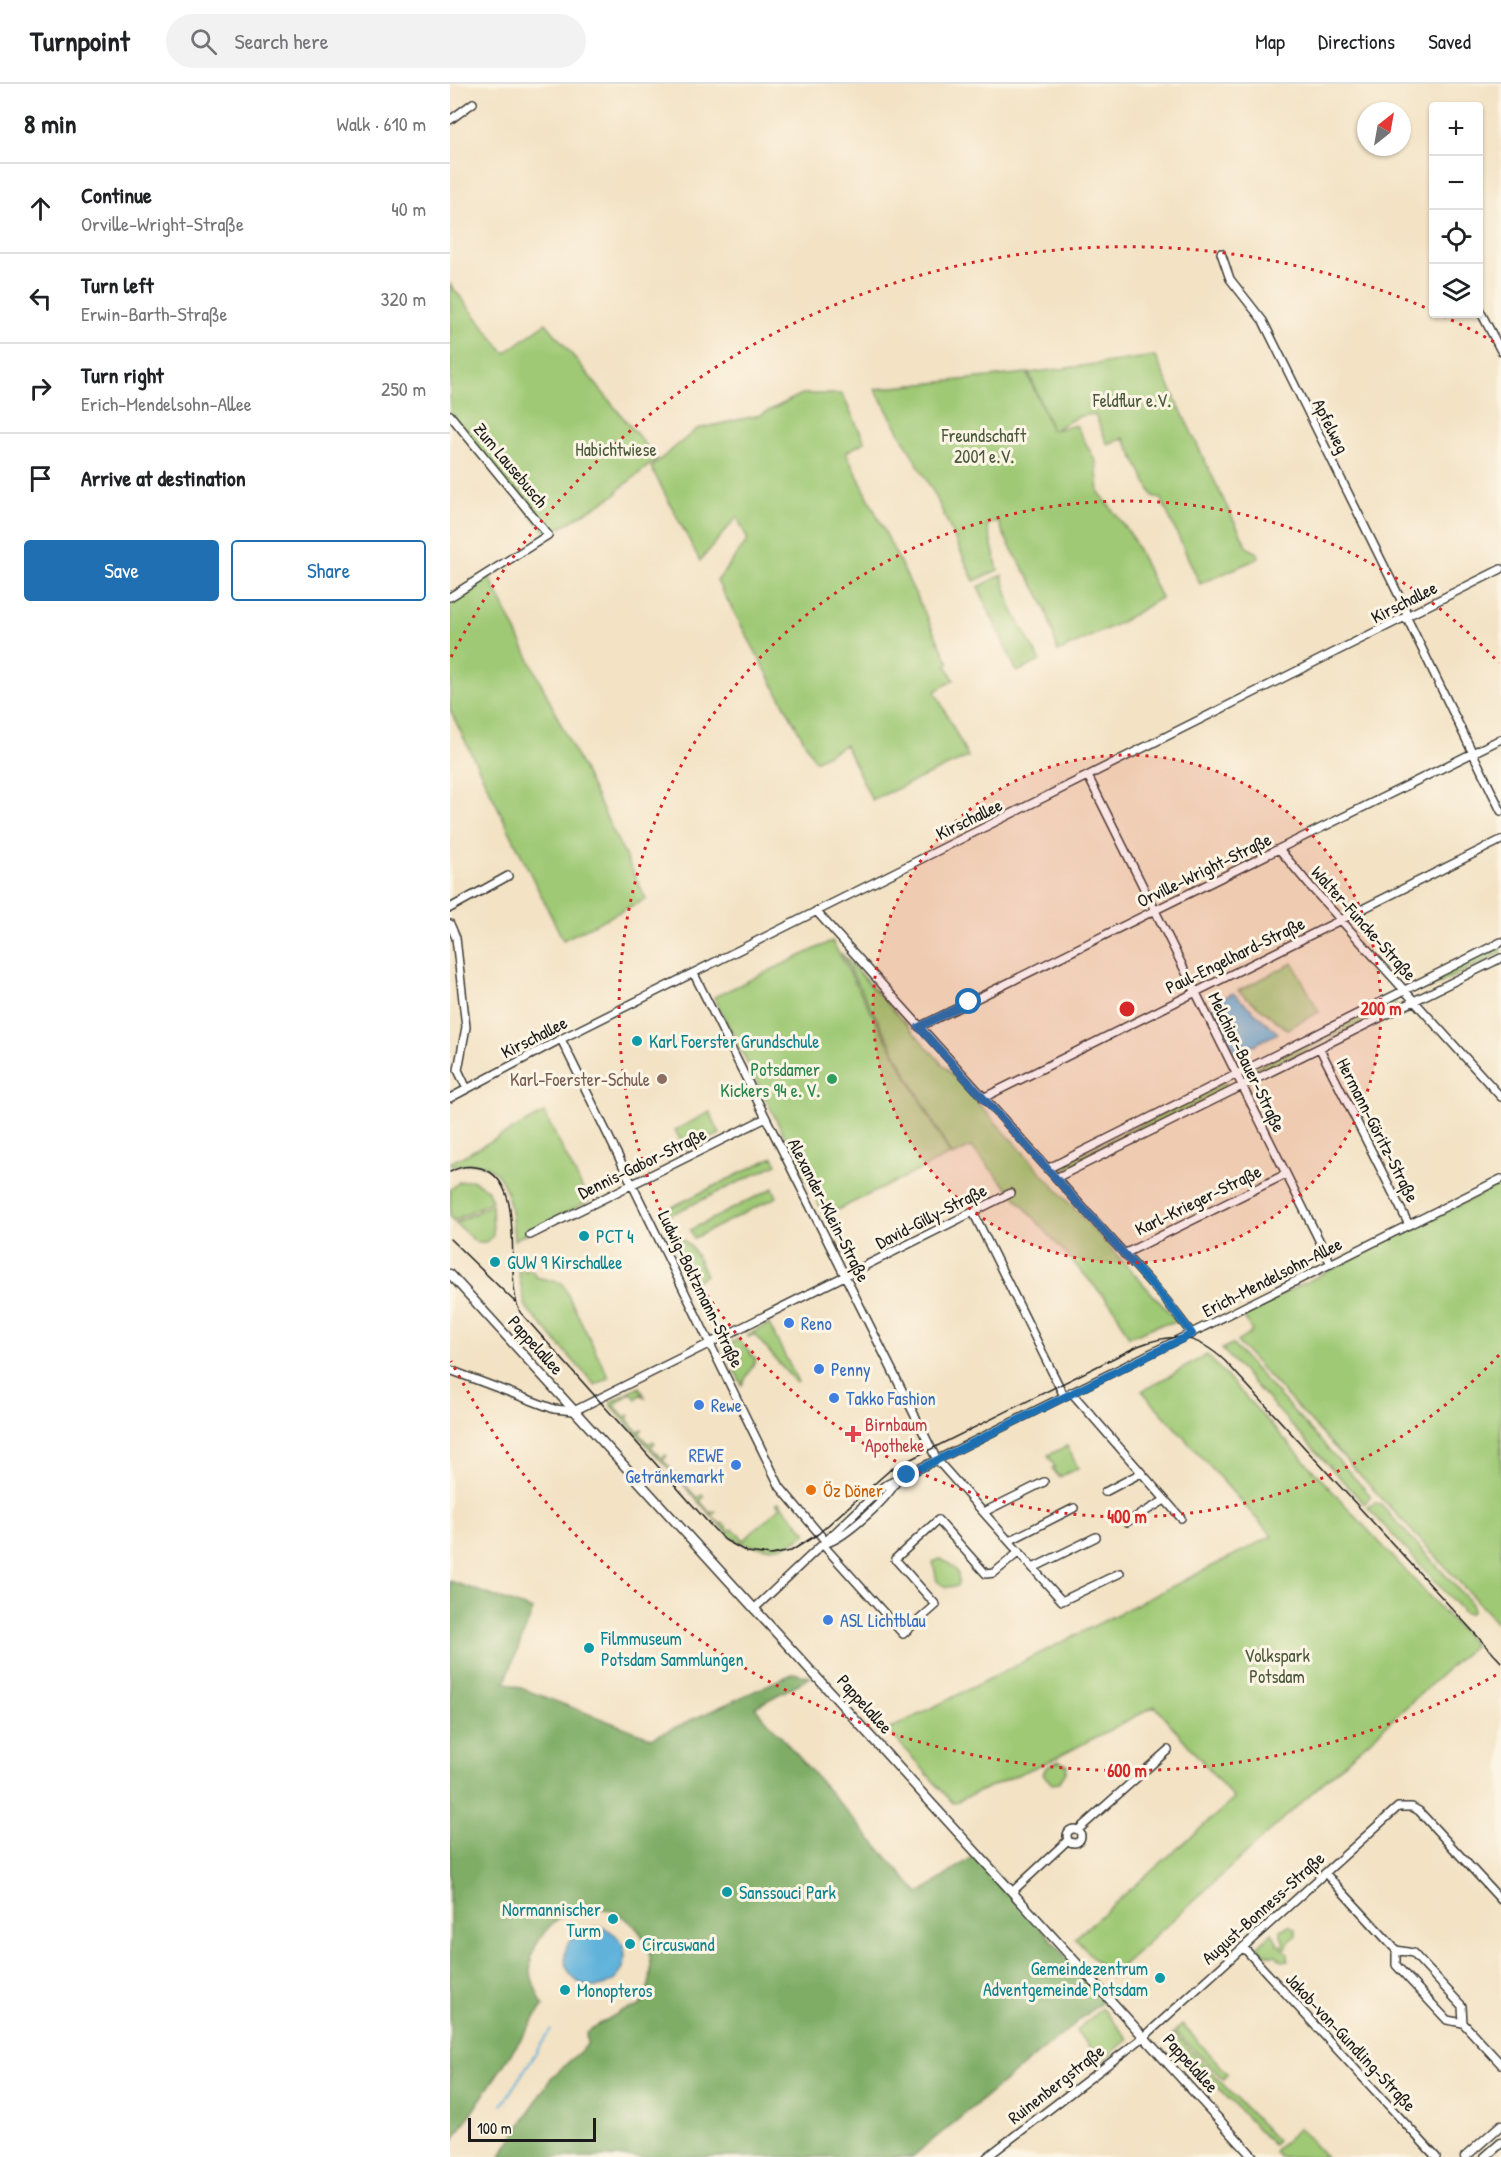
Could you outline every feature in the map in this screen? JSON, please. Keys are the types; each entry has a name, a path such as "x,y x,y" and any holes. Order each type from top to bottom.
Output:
{"street":[{"path":"450,120 474,103"},
{"name":"Apfelweg","path":"1221,253 1230,279 1263,321 1405,608 1407,618 1501,811"},
{"path":"1483,315 1501,351"},
{"name":"Zum Lausebusch","path":"450,415 548,535 450,597"},
{"name":"Kirschallee","path":"450,1097 561,1039 1501,569"},
{"name":"Orville-Wright-Straße","path":"919,1027 1501,739"},
{"name":"Melchior-Bauer-Straße","path":"1089,776 1331,1263"},
{"name":"Paul-Engelhard-Straße","path":"983,1098 1501,840"},
{"name":"Walter-Funcke-Straße","path":"1279,849 1340,920 1501,1097"},
{"path":"450,908 508,876"},
{"path":"816,911 1186,1323 1192,1334"},
{"path":"450,924 456,938 466,1027 458,1070 467,1089"},
{"path":"1047,1169 1501,942"},
{"path":"1056,1178 1243,1088 1501,958"},
{"name":"Alexander-Klein-Straße","path":"694,974 937,1460 1062,1601 1120,1573"},
{"name":"Ludwig-Boltzmann-Straße","path":"561,1039 780,1487 903,1634 936,1605 895,1559 938,1520 986,1574 994,1573 1019,1552"},
{"name":"Hermann-Göritz-Straße","path":"1320,1049 1409,1225"},
{"name":"Dennis-Gabor-Straße","path":"530,1235 766,1118"},
{"name":"Karl-Krieger-Straße","path":"1124,1254 1286,1174"},
{"name":"Erich-Mendelsohn-Allee","path":"754,1609 826,1544 832,1533 884,1486 896,1482 1067,1394 1085,1388 1501,1179"},
{"name":"David-Gilly-Straße","path":"574,1411 1011,1193"},
{"path":"973,1212 1067,1394 1181,1518"},
{"name":"Pappelallee","path":"450,1274 1253,2157"},
{"path":"450,1370 554,1409 574,1411"},
{"path":"1105,1492 1141,1473"},
{"path":"984,1512 1044,1482"},
{"path":"1127,1522 1165,1500"},
{"path":"1009,1541 1074,1508"},
{"path":"1033,1568 1096,1538"},
{"path":"1013,1891 1068,1839 1078,1842 1081,1834 1078,1830 1168,1750"},
{"name":"August-Bonness-Straße","path":"1145,2036 1393,1810 1404,1805 1419,1811 1501,1900"},
{"path":"1325,1873 1396,1950 1413,1953 1462,2006 1463,2023"},
{"name":"Jakob-von-Gundling-Straße","path":"1243,1947 1437,2157"},
{"path":"1396,1950 1395,1965 1447,2020 1463,2023 1501,2064"},
{"name":"Ruinenbergstraße","path":"987,2157 1145,2036"},
{"path":"1465,2157 1501,2125"},
{"path":"1485,2157 1501,2143"}],"green space":[{"name":"Habichtwiese","path":"450,284 505,353 546,323 657,459 617,491 618,493 548,535 450,415"},
{"name":"Freundschaft 2001 e.V.","path":"1155,356 1248,548 1258,553 1259,558 1200,584 1161,499 1153,496 1124,438 1108,445 1095,415 1073,419 1054,430 1076,425 1096,462 1099,492 1131,535 1161,598 1121,622 1058,652 1041,598 1007,541 998,521 987,525 998,570 974,581 935,495 875,389 1027,373 1052,431 1029,373"},
{"path":"802,394 842,394 865,442 846,452 949,663 946,665 954,680 935,691 968,757 872,800 845,745 815,761 717,581 748,540 737,517 700,561 651,467 697,429 760,415"},
{"path":"488,574 646,899 563,940 450,710 450,597"},
{"path":"1002,575 1012,609 1040,661 1017,672 978,587"},
{"name":"Potsdamer Kickers 94 e. V.","path":"832,941 950,1155 825,1216 714,997"},
{"path":"1501,945 1501,953 1428,989 1424,983"},
{"path":"841,953 1178,1322 1158,1325 1129,1337 1114,1308 971,1147 952,1156"},
{"path":"1293,963 1319,1012 1287,1029 1238,991"},
{"path":"1394,999 1397,1005 1249,1078 1246,1072"},
{"path":"1225,1082 1229,1089 1064,1170 1060,1165"},
{"path":"710,1112 720,1134 686,1151 675,1130"},
{"path":"544,1113 589,1201 514,1240 508,1196 495,1172 485,1166 471,1163 453,1167 450,1163"},
{"path":"773,1157 777,1164 666,1217 664,1211"},
{"path":"472,1180 487,1189 492,1201 453,1221 450,1217 450,1190 459,1182"},
{"path":"1501,1184 1501,1624 1499,1625 1237,1342 1252,1332 1243,1314"},
{"path":"773,1188 777,1197 694,1238 690,1230"},
{"path":"492,1204 493,1236 486,1242 476,1242 455,1223"},
{"path":"667,1233 688,1243 706,1275 692,1283"},
{"path":"532,1270 536,1277 562,1283 609,1378 595,1385 525,1305 518,1271"},
{"path":"769,1324 798,1382 796,1383 754,1334 749,1337 747,1335"},
{"path":"738,1339 756,1360 742,1385 723,1347"},
{"path":"1232,1344 1371,1496 1364,1504 1222,1349"},
{"name":"Volkspark Potsdam","path":"1207,1355 1474,1645 1110,1977 1075,1938 1234,1799 1155,1706 1056,1758 953,1803 888,1730 1272,1536 1142,1391"},
{"path":"640,1387 646,1399 641,1394 636,1399 631,1393 614,1405 625,1417 630,1415 627,1419 637,1431 643,1429 639,1433 649,1444 653,1441 655,1443 651,1447 661,1458 667,1456 663,1460 697,1498 702,1495 704,1497 700,1501 710,1513 716,1511 712,1515 720,1524 723,1523 730,1531 733,1529 744,1540 780,1507 776,1503 779,1502 807,1533 788,1544 768,1548 748,1545 729,1535 611,1406 611,1402"},
{"path":"1067,1446 1078,1468 1059,1477 1052,1468 1055,1467 1048,1455"},
{"path":"1375,1503 1380,1504 1469,1601 1473,1609 1471,1613 1464,1613 1367,1507"},
{"path":"940,1559 955,1569 958,1577 957,1586 946,1587 937,1581 933,1562"},
{"name":"Sanssouci Park","path":"450,1581 533,1610 505,1682 652,1738 794,1673 811,1677 755,1707 919,1894 978,1853 1103,2001 912,2157 500,2157 551,2078 587,2045 586,2032 620,2012 640,2006 650,1979 649,1954 640,1933 625,1918 605,1909 583,1908 561,1917 538,1941 531,1967 533,1981 543,2006 450,2145"},
{"path":"1059,1761 1067,1765 1066,1772 1059,1783 1052,1784 1043,1774 1046,1767"},
{"path":"1289,1925 1295,1929 1296,1935 1287,1947 1283,1948 1288,1953 1288,1960 1281,1961 1276,1955 1266,1954 1258,1946 1272,1933 1279,1945 1282,1945 1284,1942 1281,1930"},
{"path":"1102,2008 1128,2039 1102,2062 1076,2031"},
{"path":"1182,2024 1228,2074 1223,2079 1175,2031"},
{"path":"1174,2033 1277,2141 1273,2145 1170,2038"},
{"path":"1299,2128 1326,2157 1280,2157 1274,2151"}],"water":[{"path":"1233,993 1278,1033 1235,1054 1211,1004"},
{"path":"589,1927 601,1927 617,1935 623,1945 625,1957 623,1969 617,1979 601,1987 589,1987 573,1979 565,1963 565,1951 573,1935"}],"waterway":[{"path":"502,2105 551,2029"}],"tram line":[{"path":"450,1172 461,1167 473,1167 481,1168 496,1177 505,1192 510,1210 513,1276 515,1296 520,1312 713,1528 725,1540 747,1552 771,1555 791,1551 818,1534 891,1469 1138,1346 1174,1337 1184,1338 1204,1345 1225,1361 1501,1662"},
{"path":"450,1239 515,1302"}],"place":[{"name":"Karl Foerster Grundschule","path":"637,1041"},
{"name":"Karl-Foerster-Schule","path":"662,1079"},
{"name":"Potsdamer Kickers 94 e. V.","path":"832,1079"},
{"name":"PCT 4","path":"584,1236"},
{"name":"GUW 9 Kirschallee","path":"495,1262"},
{"name":"Reno","path":"789,1323"},
{"name":"Penny","path":"819,1369"},
{"name":"Takko Fashion","path":"834,1398"},
{"name":"Rewe","path":"699,1405"},
{"name":"Birnbaum Apotheke","path":"853,1434"},
{"name":"REWE Getränkemarkt","path":"736,1465"},
{"name":"Öz Döner","path":"811,1490"},
{"name":"ASL Lichtblau","path":"828,1620"},
{"name":"Filmmuseum Potsdam Sammlungen","path":"589,1648"},
{"name":"Sanssouci Park","path":"727,1892"},
{"name":"Normannischer Turm","path":"613,1919"},
{"name":"Circuswand","path":"630,1944"},
{"name":"Gemeindezentrum Adventgemeinde Potsdam","path":"1160,1978"},
{"name":"Monopteros","path":"565,1990"}],"route":[{"path":"907,1475 1192,1334 1186,1323 1166,1300 919,1027 969,1002"}],"park label":[{"name":"Feldflur e.V.","path":"1132,400"}]}
